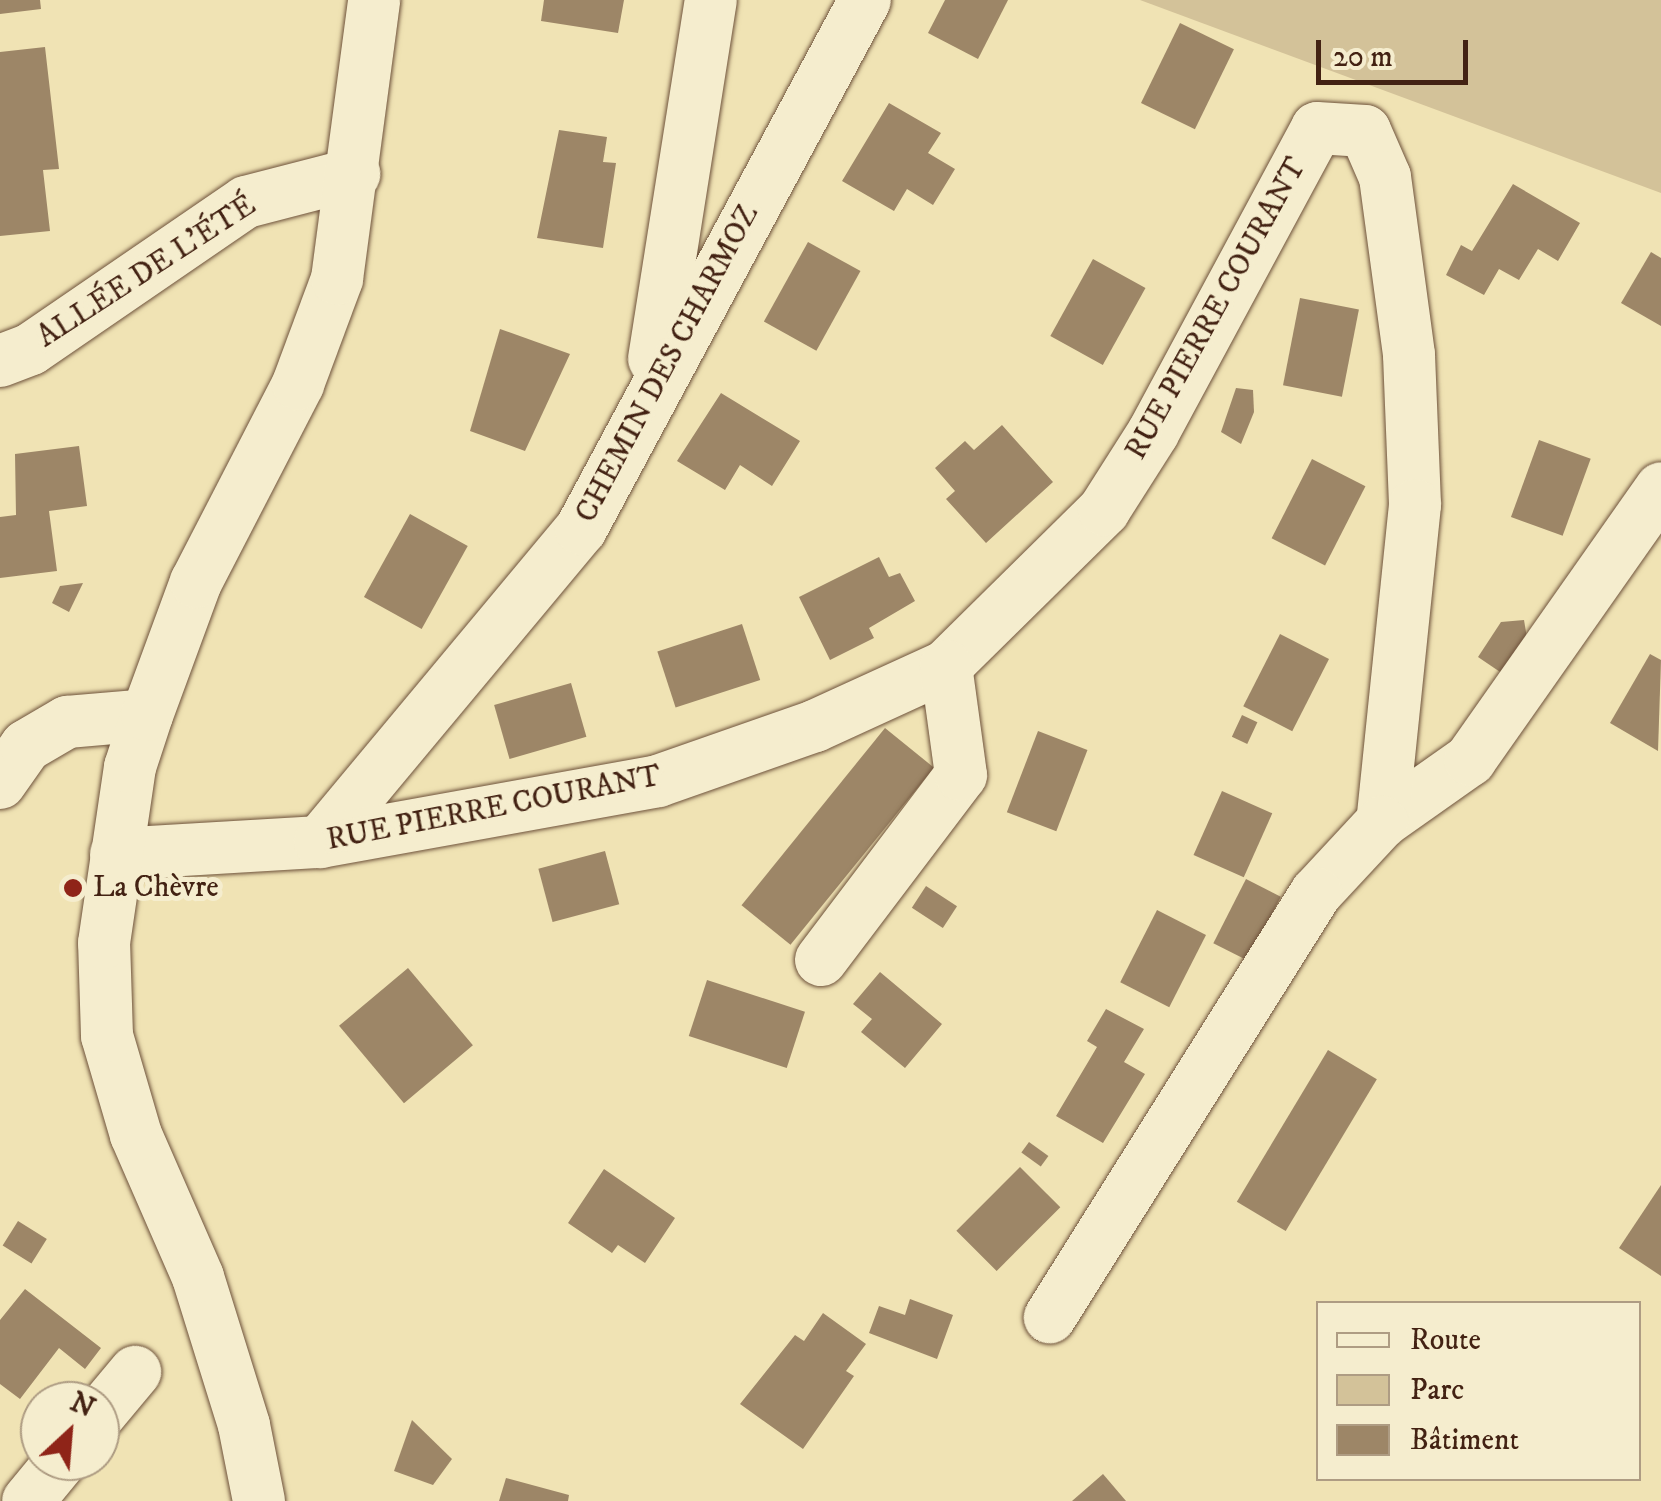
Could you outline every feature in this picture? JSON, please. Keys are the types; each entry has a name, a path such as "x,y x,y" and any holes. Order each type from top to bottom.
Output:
{"street":[{"path":"259,1501 244,1425 198,1278 136,1135 107,1036 104,943 130,767 147,715 196,582 298,384 337,279 354,174 374,0"},
{"path":"649,394 711,0"},
{"name":"CHEMIN DES CHARMOZ","path":"320,842 581,529 649,394 865,0"},
{"name":"RUE PIERRE COURANT","path":"116,854 320,842 658,781 815,726 946,666 1104,510 1153,433 1317,128 1365,130 1385,177 1410,355 1415,505 1382,822"},
{"name":"ALLÉE DE L'ÉTÉ","path":"0,361 31,348 246,202 354,174"},
{"path":"1050,1317 1316,893 1382,822 1470,760 1661,488"},
{"path":"821,960 961,775 946,666"},
{"path":"0,782 26,746 68,722 147,715"},
{"path":"120,1390 135,1372"}],"green space":[{"path":"1140,0 1661,0 1661,193"}],"building":[{"path":"0,0 40,0 41,9 0,14"},
{"path":"544,0 624,0 618,33 541,21"},
{"path":"945,0 1008,0 978,59 928,33"},
{"path":"1180,23 1234,49 1195,129 1141,103"},
{"path":"45,47 59,169 43,170 50,231 0,236 0,52"},
{"path":"889,103 941,133 928,153 955,169 933,205 907,189 894,211 842,181"},
{"path":"559,130 607,137 603,162 616,163 603,248 537,238"},
{"path":"1513,184 1580,223 1558,261 1538,249 1519,280 1499,269 1484,295 1446,275 1461,245 1472,251"},
{"path":"808,242 860,271 816,351 764,322"},
{"path":"1651,252 1661,258 1661,326 1621,303"},
{"path":"1093,259 1145,288 1103,365 1050,336"},
{"path":"1300,298 1359,309 1342,397 1283,385"},
{"path":"500,329 570,354 525,451 470,431"},
{"path":"1236,388 1253,390 1254,412 1241,444 1221,432"},
{"path":"721,393 800,441 772,486 740,465 725,490 677,461"},
{"path":"1002,425 1053,482 986,543 946,499 955,491 935,468 965,441 974,450"},
{"path":"1539,440 1591,459 1563,536 1511,517"},
{"path":"79,446 87,506 49,511 57,571 0,578 0,517 16,515 15,454"},
{"path":"1312,459 1365,486 1325,566 1272,538"},
{"path":"410,514 468,546 422,629 364,597"},
{"path":"879,557 889,577 900,573 915,601 869,628 874,638 830,660 799,597"},
{"path":"83,583 69,612 52,603 60,586"},
{"path":"1524,620 1528,644 1506,676 1478,657 1501,622"},
{"path":"742,624 760,680 676,708 657,652"},
{"path":"1280,634 1329,659 1292,731 1243,706"},
{"path":"1650,654 1661,660 1658,751 1610,723"},
{"path":"571,683 586,737 510,759 494,705"},
{"path":"1242,715 1257,722 1247,744 1232,737"},
{"path":"885,728 934,768 790,945 742,905"},
{"path":"1038,731 1087,750 1056,831 1007,812"},
{"path":"1222,791 1272,813 1244,877 1194,855"},
{"path":"605,851 619,904 553,922 538,869"},
{"path":"1246,879 1281,897 1248,961 1213,943"},
{"path":"926,886 957,906 943,928 912,908"},
{"path":"1157,910 1206,935 1169,1007 1120,982"},
{"path":"408,968 473,1045 404,1103 339,1026"},
{"path":"880,972 942,1024 905,1068 861,1032 872,1019 853,1004"},
{"path":"707,980 805,1012 787,1068 689,1036"},
{"path":"1106,1009 1144,1029 1124,1062 1145,1074 1103,1143 1056,1116 1097,1047 1087,1041"},
{"path":"1328,1050 1377,1079 1286,1231 1237,1202"},
{"path":"1029,1142 1048,1156 1041,1167 1021,1153"},
{"path":"1020,1167 1060,1207 997,1271 956,1231"},
{"path":"604,1169 675,1218 645,1263 618,1245 612,1253 568,1223"},
{"path":"1661,1185 1661,1276 1619,1248"},
{"path":"18,1221 47,1239 31,1264 3,1246"},
{"path":"25,1289 101,1348 85,1369 59,1348 34,1381 20,1381 20,1399 0,1384 0,1320"},
{"path":"910,1299 953,1315 937,1359 869,1333 879,1306 905,1315"},
{"path":"823,1313 866,1344 846,1371 854,1376 803,1449 740,1404 795,1335 804,1341"},
{"path":"412,1420 452,1459 433,1485 394,1471"},
{"path":"1103,1474 1126,1501 1072,1501"},
{"path":"506,1478 569,1495 568,1501 499,1501"}],"place":[{"name":"La Chèvre","path":"73,888"}]}
